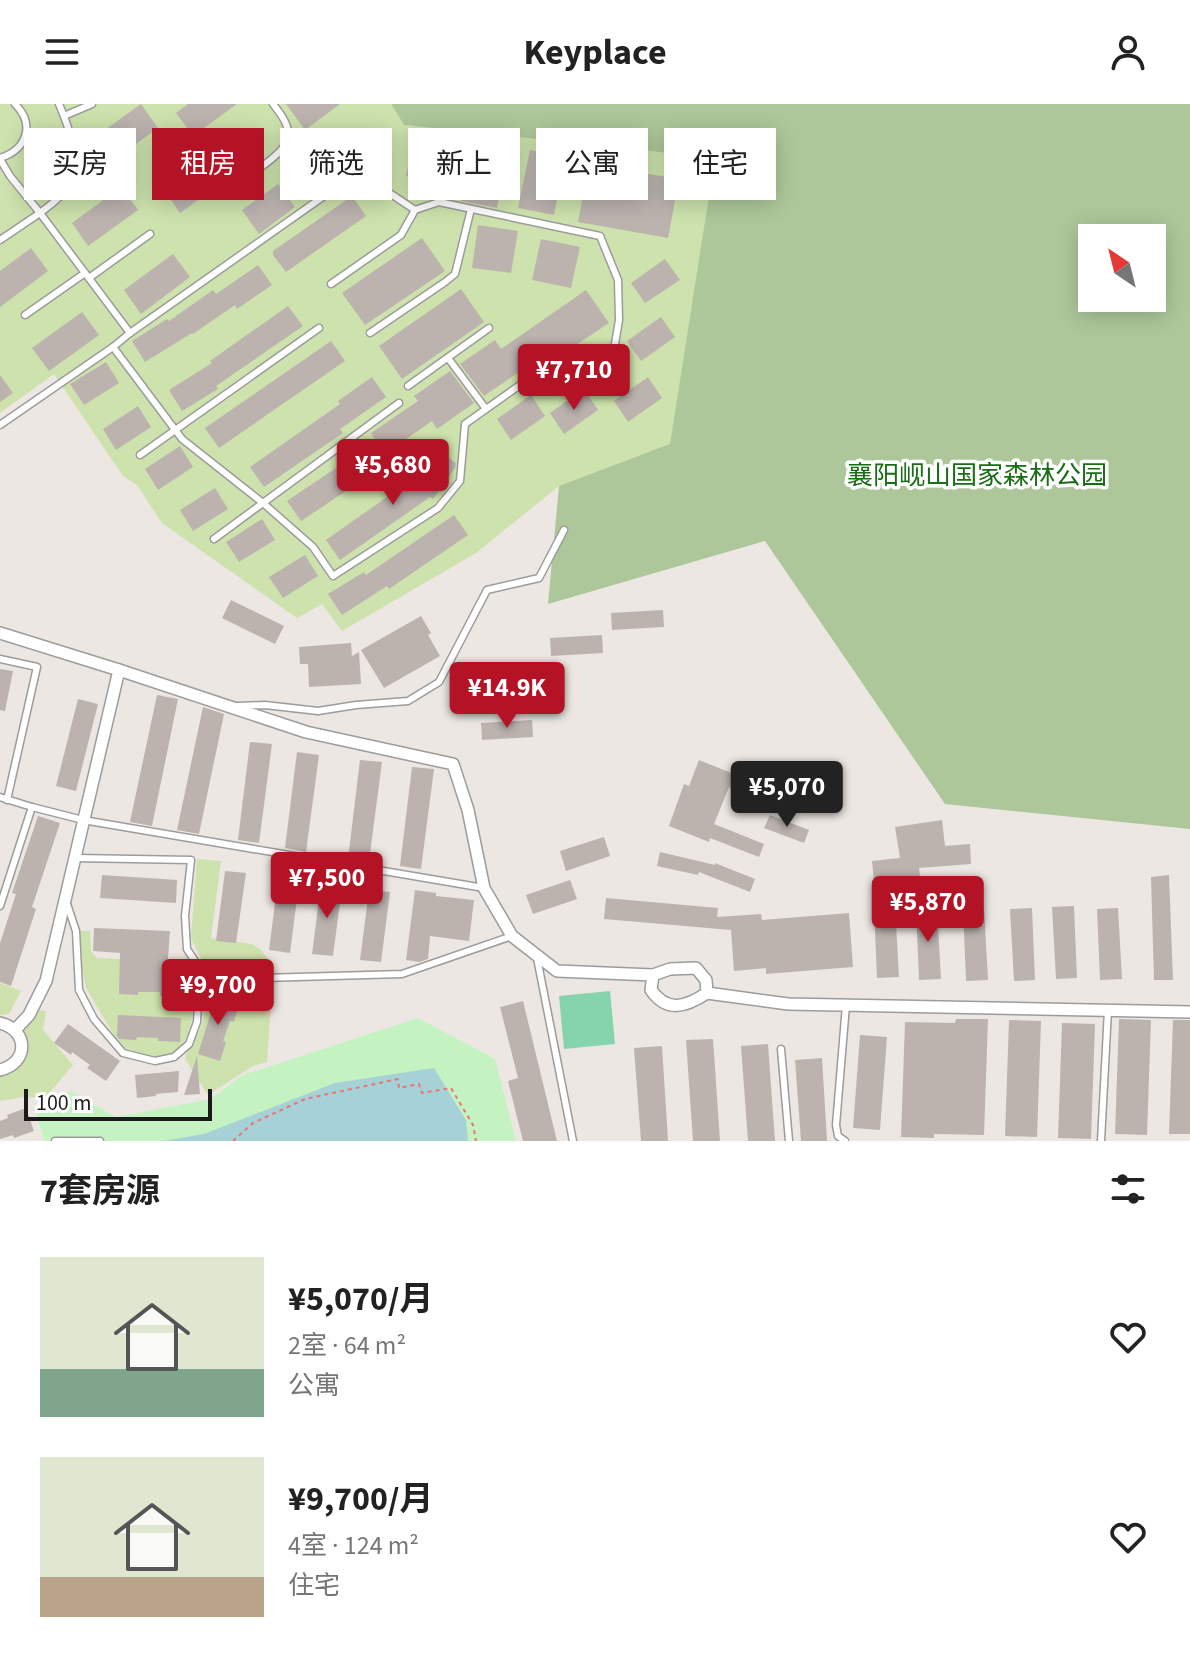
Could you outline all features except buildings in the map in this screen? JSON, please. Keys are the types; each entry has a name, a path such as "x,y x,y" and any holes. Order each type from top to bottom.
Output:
{"street":[{"path":"0,633 306,732 453,764 468,810 484,888 512,936 557,971 653,975 670,969 696,968 706,980 707,993"},
{"path":"15,1030 29,1015 46,981 119,670"},
{"path":"653,975 651,990 658,1000 667,1005 697,1000 707,993 788,1004 1190,1012"},
{"path":"0,1023 15,1030 22,1045 17,1060 0,1070"}],"lane":[{"path":"15,104 26,119 24,140 18,149 0,158 10,176 130,333"},
{"path":"0,240 60,197 74,176 74,147 59,104"},
{"path":"64,116 92,104"},
{"path":"264,164 282,151 288,140 285,121 273,104"},
{"path":"0,425 358,172 415,210"},
{"path":"113,347 182,439 313,547 333,576 438,508 460,481 465,424 527,380 556,390 614,350 619,320 618,280 600,236 439,202 415,210 401,235 331,284"},
{"path":"370,333 455,274 471,209"},
{"path":"25,315 150,234"},
{"path":"140,455 319,328"},
{"path":"408,386 489,328"},
{"path":"448,358 486,409"},
{"path":"214,539 399,403"},
{"path":"227,706 265,705 318,711 408,701 439,682 487,590 539,578 564,530"},
{"path":"0,659 37,667 4,799 83,820 484,888"},
{"path":"0,906 32,807"},
{"path":"65,900 76,931 79,990 94,1019 123,1053 155,1061 174,1057 189,1044 197,1022 200,969 187,949 185,916 191,860 75,858"},
{"path":"262,978 402,974 512,936"},
{"path":"536,955 573,1141"},
{"path":"845,1141 838,1136 836,1125 846,1005"},
{"path":"1101,1141 1108,1010"},
{"path":"781,1049 789,1141"},
{"path":"55,1141 100,1141"}],"path":[{"path":"233,1141 253,1123 305,1099 398,1079 399,1088 419,1084 422,1093 451,1088 473,1125 476,1141"}],"green space":[{"path":"0,104 391,104 404,125 432,128 408,128 408,200 520,200 520,137 536,139 536,200 648,200 648,151 664,152 664,200 709,200 670,445 559,486 476,553 342,631 322,604 297,618 162,523 137,485 123,476 54,374 0,413"},
{"name":"襄阳岘山国家森林公园","path":"391,104 1190,104 1190,829 945,804 765,541 548,604 559,486 670,444 708,200 776,200 776,128 664,128 664,153 648,151 648,128 536,128 536,139 520,137 520,128 404,125"},
{"path":"197,859 221,861 211,938 252,944 274,967 267,1062 253,1066 208,1095 185,1059 205,1012 204,966 191,936"},
{"path":"79,931 90,931 91,951 97,958 192,964 196,982 192,1020 186,1038 175,1052 152,1057 121,1047 86,988 79,956"},
{"path":"0,983 21,991 9,1014 0,1015"},
{"path":"610,991 615,1044 564,1049 559,996"},
{"path":"40,1010 46,1011 43,1030 73,1065 45,1098 0,1101 0,1075 11,1070 24,1056 28,1044 22,1029"},
{"path":"418,1018 495,1059 516,1141 45,1141 34,1109 70,1091 116,1117 211,1099 243,1075"}],"water":[{"path":"434,1068 466,1120 468,1141 163,1141 204,1134 335,1083"}]}
